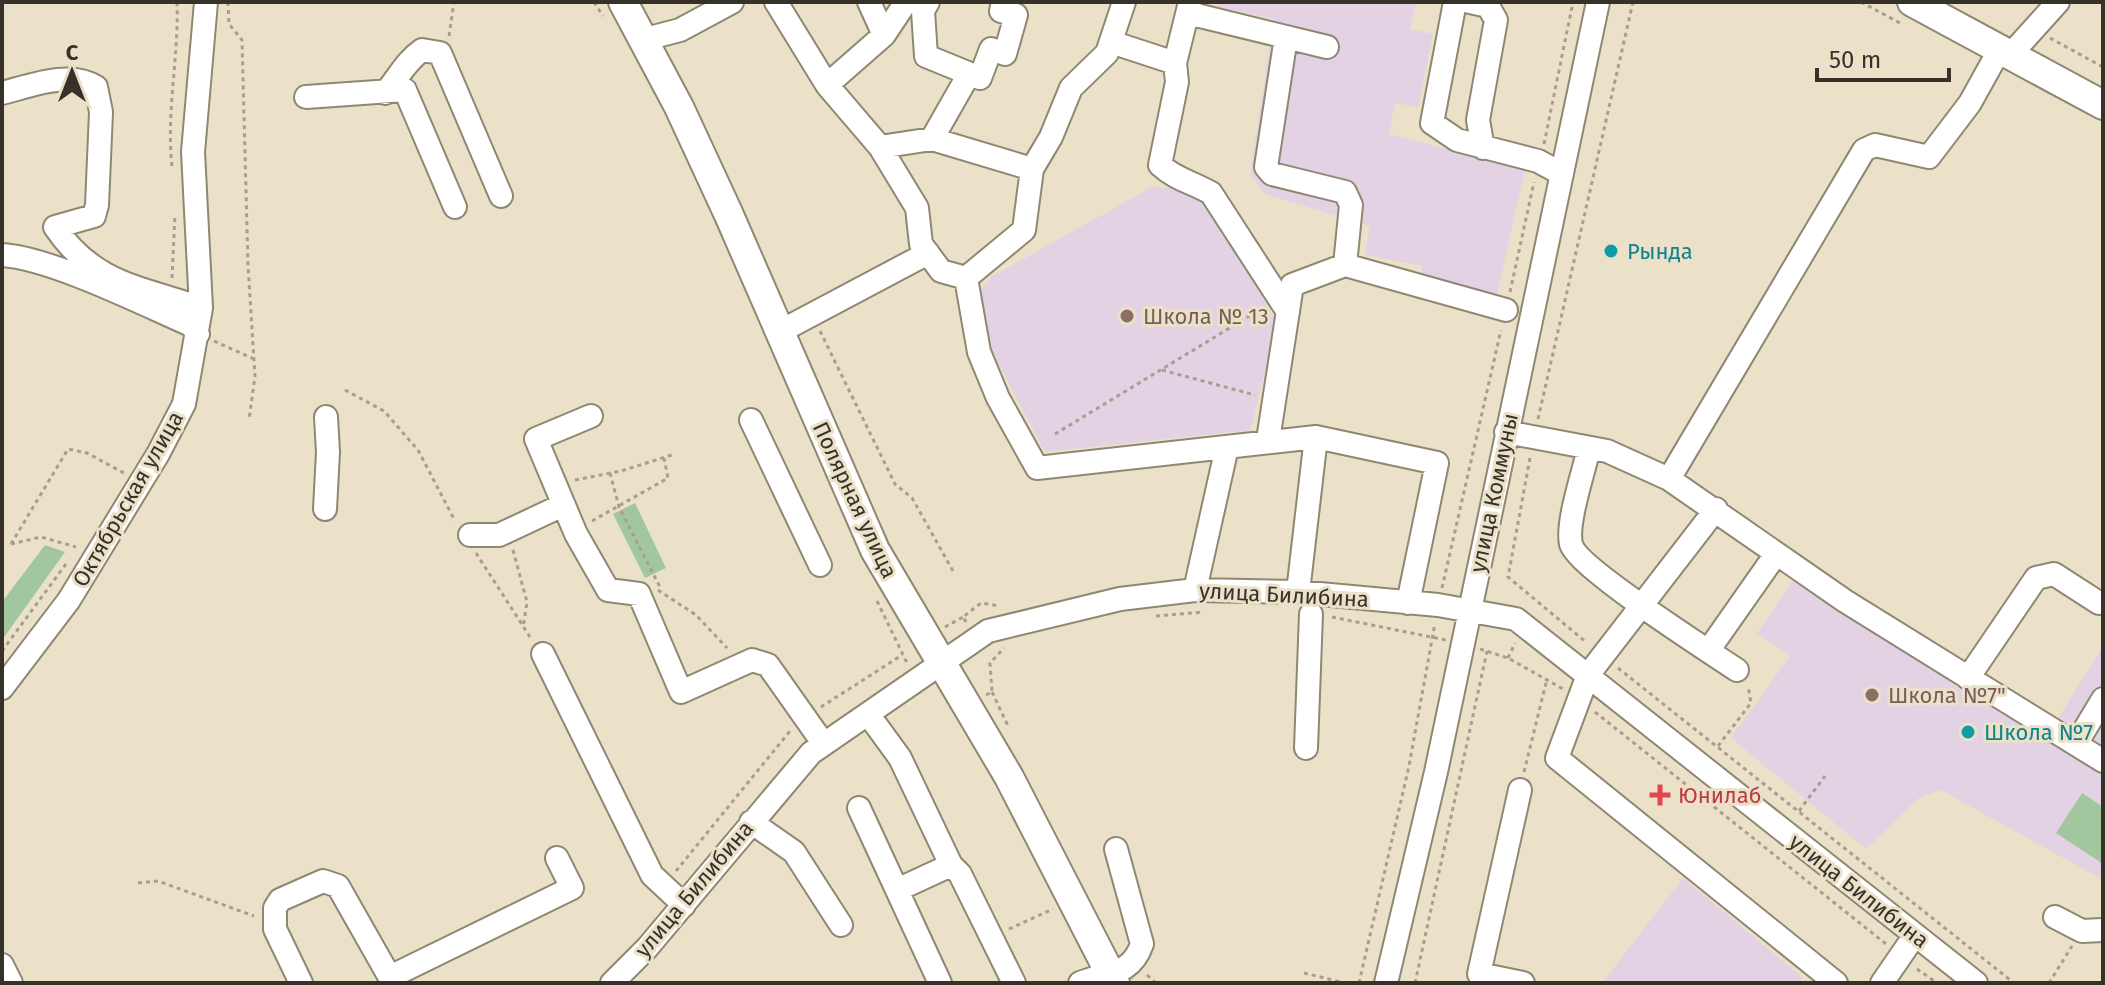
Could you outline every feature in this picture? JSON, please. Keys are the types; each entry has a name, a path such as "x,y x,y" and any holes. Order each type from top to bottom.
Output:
{"main road":[{"name":"Полярная улица","path":"623,2 685,121 781,331 875,550 1017,790 1114,979"},
{"path":"1912,2 2007,50 2103,105"}],"street":[{"name":"Октябрьская улица","path":"2,688 69,600 158,454 184,404 201,308 193,152 206,2"},
{"path":"642,40 680,30 732,2"},
{"path":"776,2 827,85 880,147 917,208 921,244 941,271 966,278"},
{"path":"869,2 884,35"},
{"path":"827,85 884,35 906,2"},
{"path":"928,2 923,11 926,56 980,78 991,49 1005,54 1016,15 1001,11 1003,2"},
{"path":"966,278 1024,230 1032,169 1051,137 1071,88 1107,53 1124,2"},
{"name":"улица Коммуны","path":"1386,983 1462,643 1598,2"},
{"path":"1669,479 1864,150 1875,145 1890,146 1929,157 2007,50 2033,29 2058,2"},
{"path":"1483,148 1478,120 1496,20 1488,6 1460,4 1432,123 1457,140 1483,148 1538,161 1562,174"},
{"path":"1288,312 1211,193 1194,183 1171,176 1160,165 1177,82 1175,63 1189,8 1327,47"},
{"path":"1286,37 1266,167 1272,174 1345,192 1351,205 1345,265"},
{"path":"1111,42 1175,63"},
{"path":"385,93 399,78 409,59 422,50 440,53 501,196"},
{"path":"932,139 969,74"},
{"path":"2,93 69,79 85,80 96,87 101,112 94,216 55,227 71,251 99,272 136,290 201,308"},
{"path":"306,97 405,90 455,207"},
{"path":"880,147 932,139 1032,169"},
{"path":"781,331 928,253"},
{"path":"2,255 31,260 109,290 191,325 198,334"},
{"path":"1268,440 1292,285 1345,265 1506,310"},
{"path":"966,278 979,352 998,398 1037,468 1316,437 1437,463 1408,603"},
{"path":"591,416 536,439 574,531 608,590 639,594 681,692 752,660 768,665 823,743"},
{"path":"325,509 326,417"},
{"path":"751,420 820,565"},
{"path":"1506,432 1607,451 1669,479 1716,509 1776,554 2103,761"},
{"path":"1298,592 1316,437"},
{"path":"1195,590 1227,447"},
{"path":"1589,448 1571,544 1575,553 1642,605 1737,670"},
{"path":"470,535 499,535 563,505"},
{"path":"1716,509 1588,675 1557,758 1836,983"},
{"path":"1708,651 1776,554"},
{"path":"1968,678 2036,578 2054,574 2099,603"},
{"name":"улица Билибина","path":"612,983 684,905 796,768 823,743 975,637 1013,623 1120,599 1195,590 1298,592 1438,605 1516,619 1976,983"},
{"path":"1306,748 1311,614"},
{"path":"543,654 652,875 684,905"},
{"path":"2076,744 2103,699"},
{"path":"868,714 900,758 951,865 960,874 1014,983"},
{"path":"1520,790 1479,974 1523,983"},
{"path":"859,808 940,983"},
{"path":"751,822 794,852 841,925"},
{"path":"1080,983 1114,979 1137,957 1142,944 1116,849"},
{"path":"301,983 274,920 280,900 330,881 338,886 391,980 572,888 557,858"},
{"path":"897,890 951,865"},
{"path":"2055,917 2092,930"},
{"path":"1882,983 1915,935"},
{"path":"2,965 11,983"}],"path":[{"path":"173,170 170,116 178,37 177,2"},
{"path":"228,2 229,24 242,40 254,359 249,420"},
{"path":"440,53 448,41 454,2"},
{"path":"1359,983 1409,766 1438,605 1573,2"},
{"path":"1633,2 1534,438 1508,577 2006,981 2014,983"},
{"path":"2033,29 2103,67"},
{"path":"175,206 170,270 177,300"},
{"path":"1055,434 1261,309"},
{"path":"812,315 895,484 912,498 953,571"},
{"path":"198,334 254,359"},
{"path":"1162,370 1274,401"},
{"path":"345,390 384,411 418,450 455,522 470,535 478,559 543,654"},
{"path":"76,547 41,537 11,544 68,449 87,453 128,475"},
{"path":"554,484 610,473 675,454"},
{"path":"574,531 668,478 664,458"},
{"path":"121,483 133,469"},
{"path":"610,473 619,507 661,589 696,615 738,665"},
{"path":"508,531 527,602 523,628"},
{"path":"2,651 83,537"},
{"path":"639,594 661,589"},
{"path":"1156,616 1217,610"},
{"path":"1311,614 1462,643 1508,658 1547,679 1579,700 1937,983"},
{"path":"967,706 992,692 990,663 1005,648"},
{"path":"1415,983 1487,651"},
{"path":"665,889 670,878 697,849 776,744 804,716 903,654"},
{"path":"1718,746 1751,703 1750,688 1737,670"},
{"path":"1520,790 1547,679"},
{"path":"1799,811 1825,776"},
{"path":"138,883 158,881 274,920"},
{"path":"1009,929 1057,907"},
{"path":"2049,983 2092,930"},
{"path":"1304,973 1345,983"}],"shaded area":[{"path":"1217,2 1416,2 1410,29 1433,34 1418,107 1395,103 1389,134 1525,169 1496,299 1420,281 1422,266 1365,255 1370,226 1265,194 1250,175 1274,19 1220,7"},
{"name":"Школа № 13","path":"1152,187 1182,189 1208,201 1275,320 1275,333 1250,430 1045,452 982,332 980,291 991,277"},
{"name":"Школа №7\"","path":"1795,578 2103,771 2103,880 1941,790 1919,798 1866,849 1731,738 1790,656 1757,633"},
{"path":"2103,646 2103,748 2057,720"},
{"path":"1683,878 1803,978 1798,983 1602,983"}],"green space":[{"path":"635,503 666,568 645,578 613,514"},
{"path":"45,545 65,552 2,640 2,602"},
{"path":"2082,793 2103,807 2103,864 2056,833"}],"place":[{"name":"Рында","path":"1611,251"},
{"name":"Школа № 13","path":"1127,316"},
{"name":"Школа №7\"","path":"1872,695"},
{"name":"Школа №7","path":"1968,732"},
{"name":"Юнилаб","path":"1660,795"}]}
